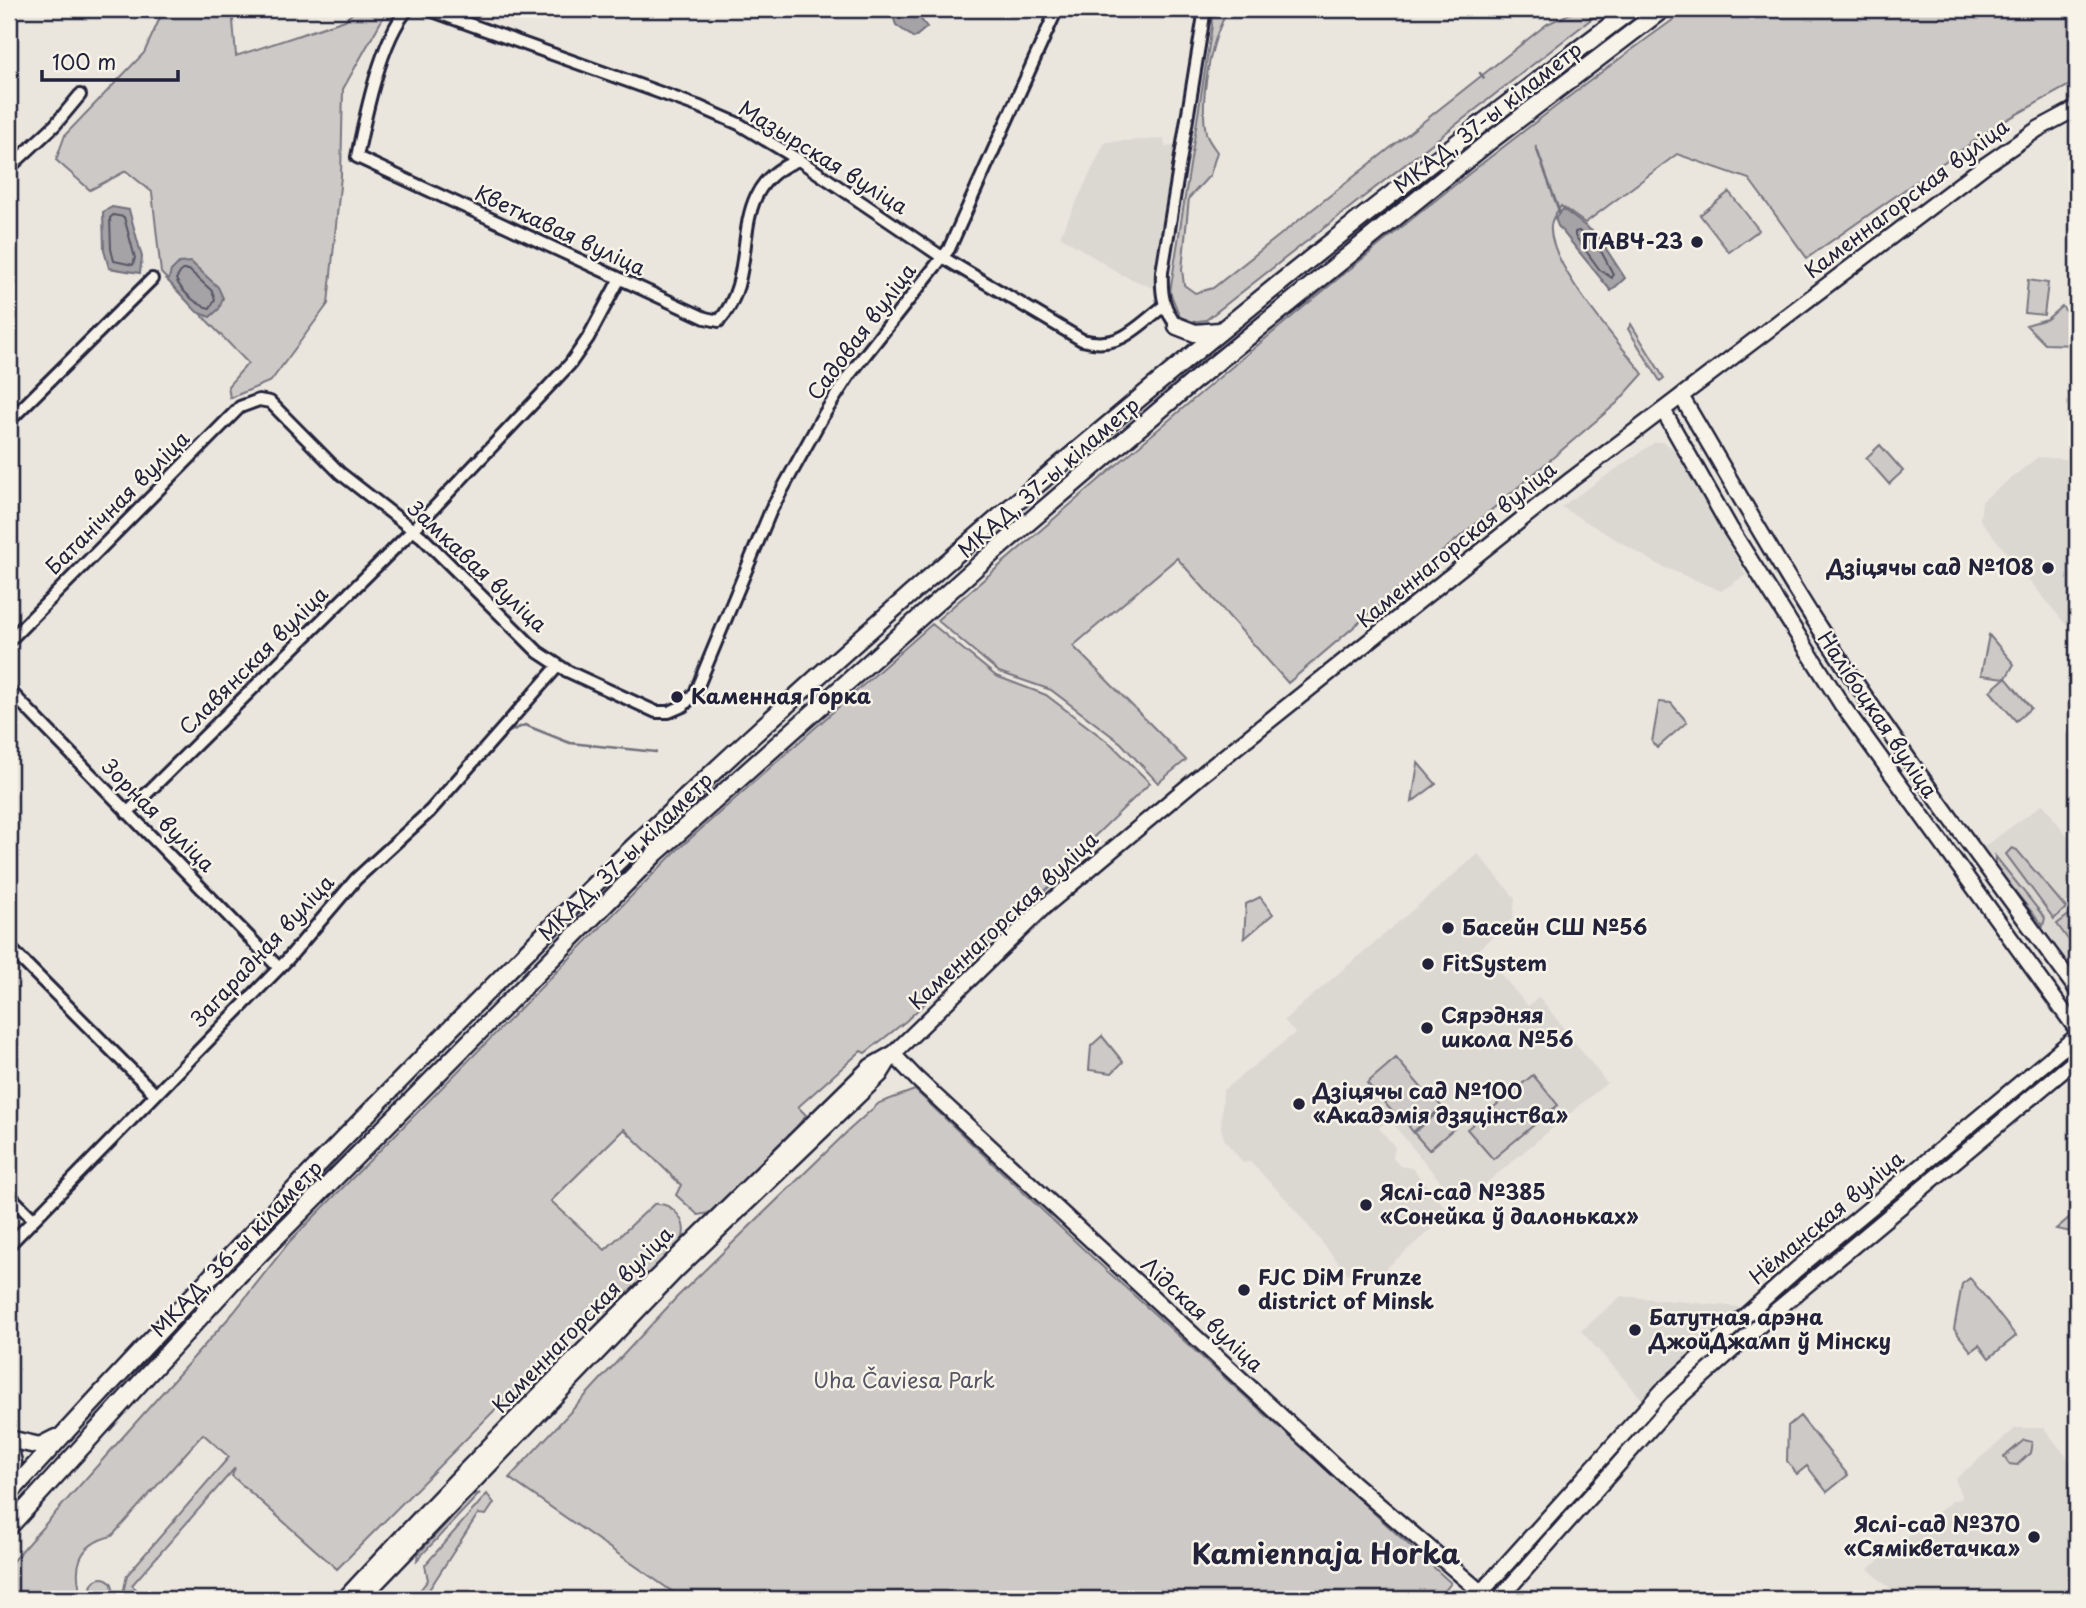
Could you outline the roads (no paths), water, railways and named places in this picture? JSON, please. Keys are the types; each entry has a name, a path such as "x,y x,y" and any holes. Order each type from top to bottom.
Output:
{"highway":[{"name":"МКАД, 37-ы кіламетр","path":"488,991 715,771 970,544 1180,363 1468,132 1632,9"},
{"name":"МКАД, 37-ы кіламетр","path":"503,1006 656,853 982,562 1195,380 1486,144 1657,13"},
{"path":"1177,326 1195,332 1219,331"},
{"path":"1177,326 1184,343 1180,363"},
{"name":"МКАД, 36-ы кіламетр","path":"9,1494 220,1267 488,991"},
{"name":"МКАД, 36-ы кіламетр","path":"9,1527 232,1282 503,1006"},
{"path":"9,1439 40,1446 61,1436"},
{"path":"9,1447 13,1462 9,1484"}],"main road":[{"name":"Каменнагорская вуліца","path":"361,1599 677,1270 880,1075 894,1054 1043,908 1458,569 1681,396 1984,166 2038,129 2077,108"},
{"name":"Налібоцкая вуліца","path":"1681,396 1750,518 1822,632 1981,861 2077,990"},
{"name":"Налібоцкая вуліца","path":"1663,410 1730,528 1842,705 2077,1030"},
{"name":"Нёманская вуліца","path":"1481,1597 1662,1391 1797,1269 2077,1036"},
{"name":"Каменнагорская вуліца","path":"344,1599 439,1497 701,1230 871,1066 894,1054"},
{"name":"Лідская вуліца","path":"894,1054 917,1079 1342,1473 1481,1597"},
{"name":"Нёманская вуліца","path":"1499,1599 1636,1443 1727,1354 2077,1059"},
{"path":"1718,1341 1727,1354"}],"street":[{"name":"Кветкавая вуліца","path":"408,9 398,19 375,84 357,157 689,312 719,321 729,309 737,292 747,224 757,193 767,176 780,167 799,160"},
{"name":"Мазырская вуліца","path":"427,9 700,107 739,124 799,160 942,257 1082,340 1105,344 1119,341 1164,306"},
{"path":"1177,326 1164,306 1162,272 1205,9"},
{"name":"Садовая вуліца","path":"684,706 695,693 716,648 771,510 821,419 850,373 942,257 959,229 1052,12"},
{"path":"9,168 55,125 80,95"},
{"path":"9,421 152,279"},
{"name":"Славянская вуліца","path":"127,813 410,533 570,364 589,338 619,280"},
{"name":"Замкавая вуліца","path":"264,401 519,636 558,666 656,712 668,712 684,706"},
{"name":"Батанічная вуліца","path":"9,641 240,407 264,401"},
{"name":"Загарадная вуліца","path":"9,1245 32,1218 279,968 356,879 430,811 558,666"},
{"name":"Зорная вуліца","path":"9,690 279,968"},
{"path":"9,947 154,1093"},
{"path":"9,1195 32,1218"}],"water":[{"path":"876,9 913,9 927,27 914,38 896,25 893,16 882,14"},
{"path":"112,207 129,210 142,257 140,273 109,268 104,250 103,212"},
{"path":"1563,209 1597,235 1625,278 1611,291 1558,226 1555,218"},
{"path":"191,262 218,287 223,298 219,309 210,317 197,312 168,281 171,271 179,263"}],"waterway":[{"path":"1480,73 1484,78"},
{"path":"1536,147 1559,211"},
{"path":"500,740 506,733 525,725 570,743 656,752"}],"place":[{"name":"ПАВЧ-23","path":"1697,242"},
{"name":"Дзіцячы сад №108","path":"2048,568"},
{"name":"Каменная Горка","path":"677,697"},
{"name":"Басейн СШ №56","path":"1448,928"},
{"name":"FitSystem","path":"1428,964"},
{"name":"Сярэдняя школа №56","path":"1427,1028"},
{"name":"Дзіцячы сад №100 «Акадэмія дзяцінства»","path":"1299,1104"},
{"name":"Яслі-сад №385 «Сонейка ў далоньках»","path":"1366,1205"},
{"name":"FJC DiM Frunze district of Minsk","path":"1244,1290"},
{"name":"Батутная арэна ДжойДжамп ў Мінску","path":"1635,1330"},
{"name":"Яслі-сад №370 «Сямікветачка»","path":"2034,1537"}],"district":[{"name":"Kamiennaja Horka","path":"1326,1554"}],"park label":[{"name":"Uha Čaviesa Park","path":"904,1381"}]}
